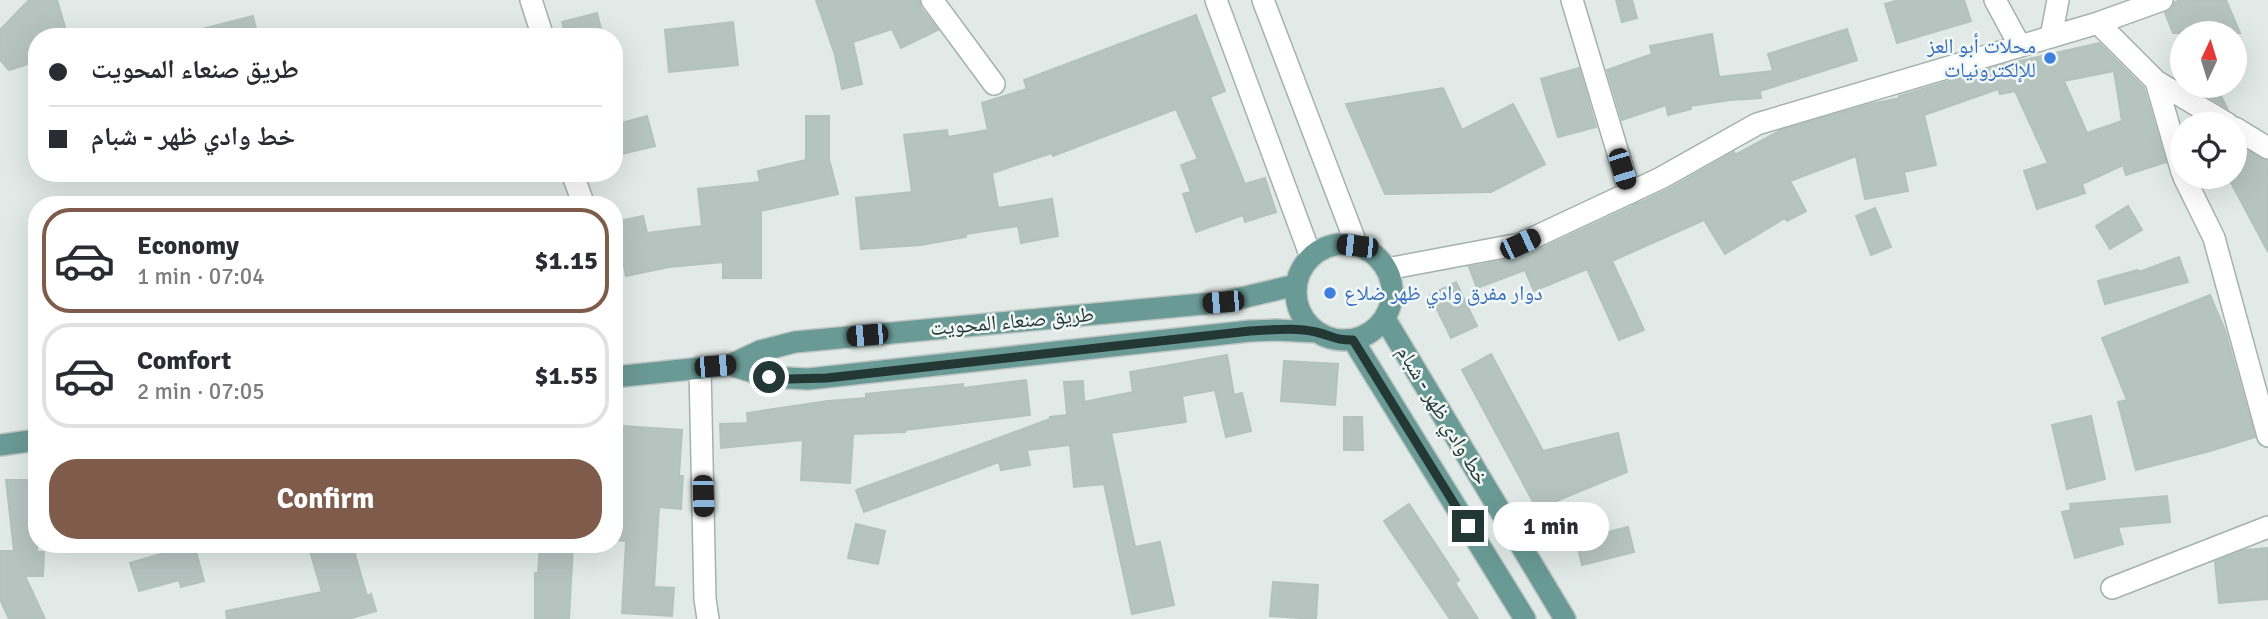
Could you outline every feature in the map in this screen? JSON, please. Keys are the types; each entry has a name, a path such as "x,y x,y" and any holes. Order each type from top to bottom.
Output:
{"main road":[{"path":"1357,246 1374,255 1387,269 1392,285 1392,303 1385,319 1371,332 1353,340 1334,340 1317,332 1303,318 1296,300 1296,285 1301,270 1311,257 1325,248 1357,246"},
{"name":"طريق صنعاء المحويت","path":"623,376 730,365 760,351 794,342 1223,302 1296,285"},
{"name":"خط وادي ظهر - شبام","path":"1385,319 1565,619"},
{"name":"طريق صنعاء المحويت","path":"730,365 769,377 808,379 1250,331 1317,332"},
{"name":"خط وادي ظهر - شبام","path":"1353,340 1525,619"},
{"path":"0,444 28,441"}],"street":[{"path":"531,0 540,28"},
{"path":"932,0 994,84"},
{"path":"1216,0 1311,257"},
{"path":"1263,0 1357,246"},
{"path":"1572,0 1630,193"},
{"path":"1995,0 2020,46"},
{"path":"2051,37 2058,0"},
{"path":"1387,269 1520,244 1661,178 1757,124 2098,23 2162,0"},
{"path":"2098,23 2157,81 2208,112"},
{"path":"2157,81 2170,128"},
{"path":"2247,135 2268,148"},
{"path":"2191,189 2214,238 2268,436"},
{"path":"700,368 705,599 708,619"},
{"path":"2112,588 2268,527"}],"building":[{"path":"29,0 57,0 65,28 28,28 28,64 9,70 0,60 0,30"},
{"path":"816,0 919,0 921,8 938,30 901,48 892,29 853,42 862,84 842,89 835,55"},
{"path":"1616,0 1632,0 1637,18 1622,22"},
{"path":"1899,0 1964,0 1971,21 1897,43 1885,4"},
{"path":"2226,0 2235,21 2170,21 2170,26 2165,13 2172,9 2175,2"},
{"path":"597,13 601,28 564,28 562,22"},
{"path":"1196,15 1225,91 1210,97 1245,184 1265,178 1276,212 1245,222 1243,215 1196,232 1183,194 1191,192 1181,165 1198,159 1176,109 1053,156 1052,153 992,173 998,208 1052,199 1058,236 1021,243 1018,226 966,234 966,237 921,245 861,249 856,198 912,192 904,135 947,130 948,137 988,130 982,103 1027,89 1024,80"},
{"path":"253,16 256,28 206,28"},
{"path":"733,22 738,65 669,72 665,30"},
{"path":"1847,29 1857,60 1760,91 1761,98 1690,106 1691,109 1668,115 1666,105 1622,120 1607,70 1652,54 1650,46 1712,34 1719,77 1773,71 1768,54"},
{"path":"2099,43 2144,88 2166,162 2126,175 2123,165 2082,184 2085,193 2037,209 2024,171 2048,163 2015,91 2000,94 1998,89 1924,115 1936,165 1904,172 1908,191 1865,199 1856,156 1790,181 1806,211 1787,221 1785,218 1725,254 1704,220 1612,261 1644,330 1619,340 1587,269 1534,291 1525,270 1477,288 1469,267 1526,256 1667,190 1734,152 1735,155 1781,130 1900,98 1899,96 2002,65","holes":["2114,71 2122,121 2087,133 2064,81"]},
{"path":"1579,68 1596,127 1558,137 1541,79"},
{"path":"1443,88 1462,130 1513,104 1545,164 1491,192 1385,194 1346,104"},
{"path":"2211,98 2222,98 2227,108"},
{"path":"647,116 655,146 623,154 623,123"},
{"path":"806,116 829,116 829,159 838,194 761,211 761,278 723,278 723,262 669,267 626,276 623,261 623,220 643,216 647,233 702,226 698,189 760,182 758,171 806,160"},
{"path":"2247,150 2268,161 2268,252 2234,189 2247,189"},
{"path":"2128,206 2142,230 2110,249 2096,226"},
{"path":"1875,208 1891,247 1871,255 1856,216"},
{"path":"2179,257 2188,282 2105,304 2098,281 2138,270 2139,272"},
{"path":"1456,282 1477,326 1451,338 1430,295"},
{"path":"2210,295 2225,330 2255,437 2136,470 2118,402 2127,400 2102,338"},
{"path":"1491,354 1543,451 1618,433 1627,472 1537,509 1462,370"},
{"path":"1227,355 1234,395 1242,393 1251,431 1226,437 1215,390 1182,396 1186,422 1111,433 1135,547 1160,542 1174,605 1132,614 1104,484 1074,487 1070,445 1027,450 1030,465 1001,470 999,462 864,512 856,490 1050,417 1067,415 1064,382 1083,381 1084,402 1133,392 1130,372"},
{"path":"1284,361 1338,364 1335,405 1281,401"},
{"path":"1026,380 1030,415 905,432 853,434 850,483 801,480 803,440 721,448 720,424 748,423 747,413 866,398 866,394 963,384 963,388"},
{"path":"2091,416 2105,479 2067,489 2052,425"},
{"path":"1344,417 1362,417 1363,450 1344,450"},
{"path":"623,426 682,430 679,476 683,476 681,509 659,507 654,587 674,588 672,616 622,613 626,541 623,541"},
{"path":"6,480 28,480 28,553 44,553 43,576 25,576 45,619 9,619 0,599 0,551 14,551"},
{"path":"2167,496 2170,522 2118,527 2123,544 2075,558 2062,512 2071,510 2070,504"},
{"path":"1409,504 1459,580 1455,583 1478,619 1450,619 1384,521"},
{"path":"856,524 885,531 878,564 848,558"},
{"path":"1628,527 1634,552 1582,565 1576,540"},
{"path":"2268,548 2268,599 2219,603 2215,562 2245,550"},
{"path":"164,553 196,553 204,581 181,587 179,580 139,591 130,563"},
{"path":"310,553 355,553 367,596 371,594 376,611 348,619 227,619 226,611 322,592"},
{"path":"539,553 573,553 569,619 535,619 535,573 538,573"},
{"path":"1273,582 1318,585 1316,619 1270,616"}],"place":[{"name":"محلات أبو العز للإلكترونيات","path":"2050,58"},
{"name":"دوار مفرق وادي ظهر ضلاع","path":"1330,293"}],"route":[{"path":"769,377 827,378 1250,331 1317,332 1334,340 1353,340 1468,526"}]}
